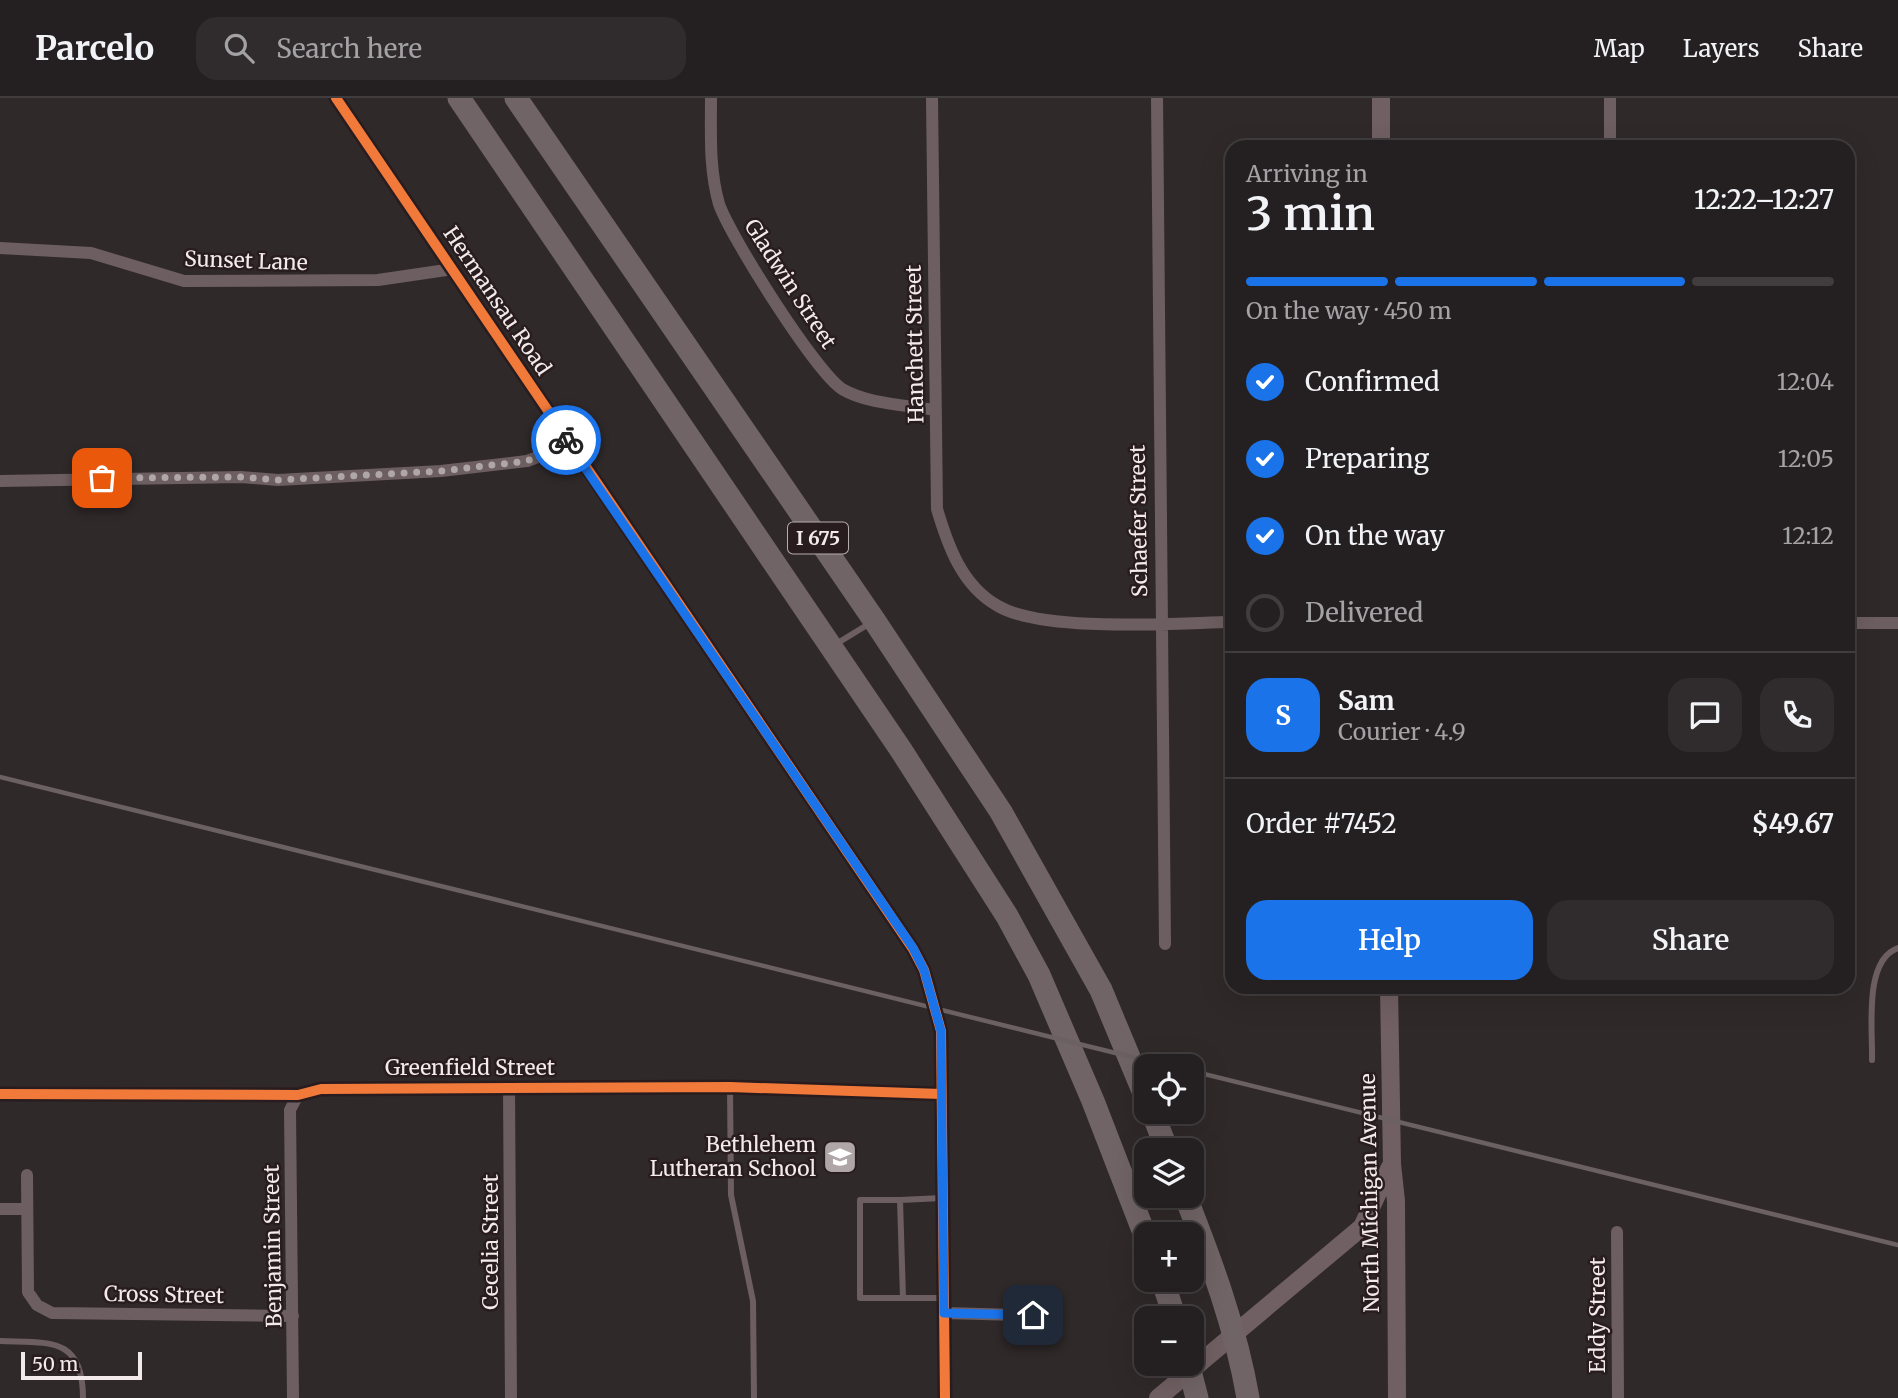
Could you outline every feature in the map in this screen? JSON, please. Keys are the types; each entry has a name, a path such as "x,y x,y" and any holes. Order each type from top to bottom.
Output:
{"highway":[{"name":"I 675","path":"459,98 832,647 1007,916 1039,975 1093,1101 1140,1222"},
{"name":"I 675","path":"516,98 874,620 1001,813 1101,990 1134,1069"},
{"path":"1190,1208 1211,1262 1244,1371 1248,1398"},
{"path":"1191,1376 1197,1398"}],"street":[{"name":"Hermansau Road","path":"336,98 913,948 924,970 941,1031 945,1398"},
{"name":"Gladwin Street","path":"711,98 711,163 720,205 737,242 819,366 851,393 935,410"},
{"name":"Hanchett Street","path":"932,98 937,509 949,553 970,582 997,606 1026,618 1067,622 1225,622"},
{"name":"Schaefer Street","path":"1157,98 1166,944"},
{"path":"1381,98 1381,140"},
{"path":"1610,98 1610,140"},
{"name":"Sunset Lane","path":"0,248 91,253 184,281 378,281 453,269"},
{"path":"0,481 241,477 278,480 441,471 527,461 545,454 568,439"},
{"path":"1855,623 1898,623"},
{"name":"North Michigan Avenue","path":"1389,994 1392,1164 1396,1201 1397,1398"},
{"name":"Cecelia Street","path":"509,1087 511,1398"},
{"name":"Greenfield Street","path":"0,1094 298,1095 321,1089 730,1087 941,1094"},
{"name":"Benjamin Street","path":"293,1398 290,1110 298,1095"},
{"path":"1158,1398 1362,1227 1392,1164"},
{"path":"0,1209 27,1209 27,1175"},
{"name":"Cross Street","path":"27,1209 28,1292 37,1305 52,1313 293,1317"},
{"path":"1362,1227 1395,1234"},
{"name":"Eddy Street","path":"1617,1232 1618,1398"},
{"path":"944,1313 1056,1316"}],"lane":[{"path":"832,647 874,620"},
{"path":"1872,1060 1874,978 1880,964 1898,948"},
{"path":"730,1087 731,1195 753,1301 754,1398"},
{"path":"942,1198 860,1200 860,1298 944,1298"},
{"path":"900,1199 903,1298"},
{"path":"0,1341 52,1343 67,1348 83,1374 83,1398"}],"railway":[{"path":"0,777 1134,1058"},
{"path":"1204,1074 1898,1245"}],"cycle path":[{"path":"336,98 913,949 924,970 941,1031 945,1398"},
{"path":"0,1094 298,1095 321,1089 730,1087 941,1094"}],"way so far":[{"path":"102,478 241,477 278,480 441,471 527,461 545,454 566,440"}],"place":[{"name":"Bethlehem Lutheran School","path":"840,1157"}],"route":[{"path":"566,440 568,439 913,948 924,970 941,1031 944,1313 1033,1315"}]}
